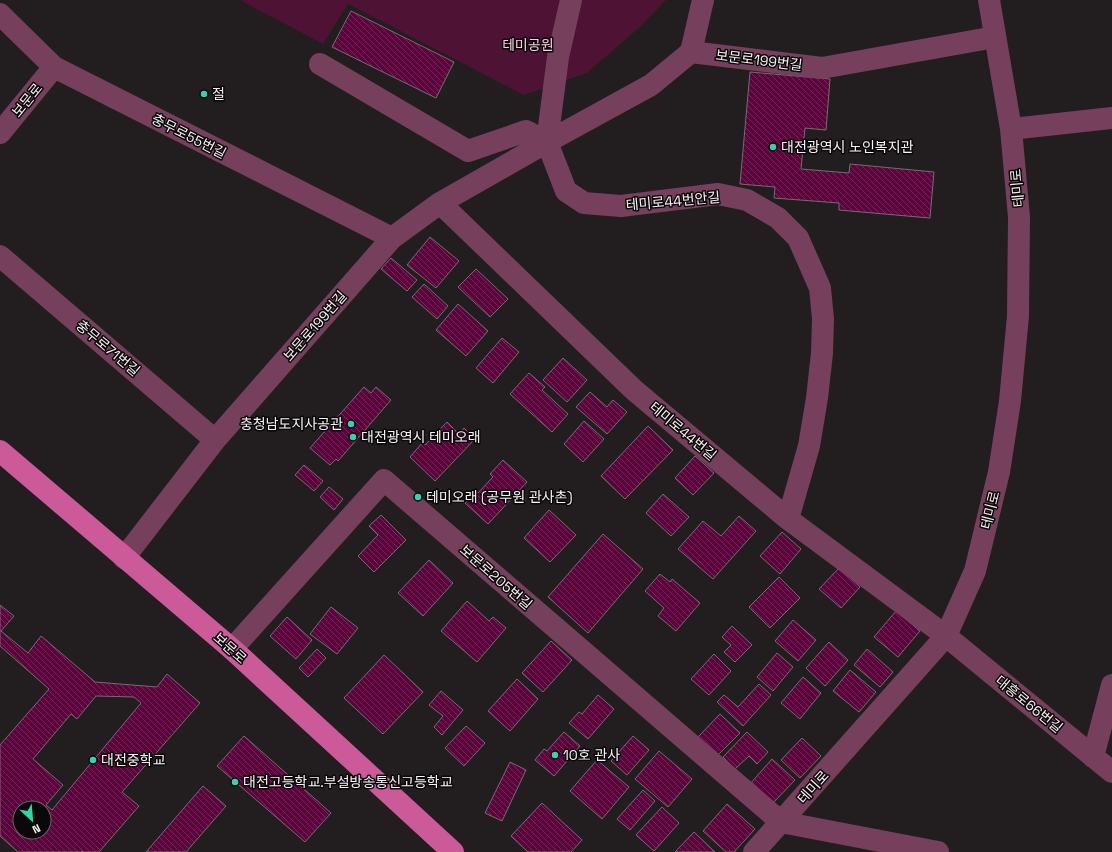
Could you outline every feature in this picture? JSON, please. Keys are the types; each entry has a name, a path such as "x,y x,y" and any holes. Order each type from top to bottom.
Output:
{"main road":[{"name":"보문로","path":"0,451 232,649 453,852"}],"street":[{"path":"320,64 468,151 526,131 547,142 558,56 571,0"},
{"path":"691,52 703,0"},
{"name":"테미로","path":"754,852 946,636 975,571 999,472 1010,401 1018,316 1020,217 1011,129 989,0"},
{"name":"충무로55번길","path":"0,14 54,67 392,238"},
{"name":"보문로199번길","path":"124,558 215,440 392,238 440,203 651,85 691,52 822,68 995,37"},
{"name":"보문로","path":"0,132 54,67"},
{"path":"1011,129 1112,118"},
{"name":"테미로44번안길","path":"547,142 566,192 584,203 621,206 718,194 747,200 778,218 798,238 820,288 823,319 822,353 817,398 809,446 788,519"},
{"name":"테미로44번길","path":"440,203 634,390 788,519 946,636"},
{"name":"충무로71번길","path":"0,256 215,440"},
{"name":"보문로205번길","path":"232,649 384,480 781,822"},
{"name":"대흥로66번길","path":"946,636 1112,772"},
{"path":"1093,757 1112,685"},
{"name":"테미로","path":"781,822 938,852"}],"green space":[{"name":"테미공원","path":"240,0 666,0 641,26 587,73 524,95 348,4 323,44"}],"building":[{"path":"351,11 454,62 436,98 332,47"},
{"name":"대전광역시 노인복지관","path":"750,72 830,79 826,130 805,128 801,169 849,173 850,164 934,172 930,218 839,210 839,203 774,198 775,187 740,184"},
{"path":"430,237 459,261 436,288 407,265"},
{"path":"391,258 417,280 407,291 381,269"},
{"path":"476,269 508,299 490,317 458,287"},
{"path":"424,284 448,306 437,319 412,297"},
{"path":"458,304 488,331 466,356 436,330"},
{"path":"502,338 519,352 493,383 476,368"},
{"path":"563,358 587,380 567,402 543,380"},
{"path":"529,373 545,387 542,390 568,414 552,432 510,394"},
{"name":"충청남도지사공관","path":"364,387 371,393 376,387 391,400 338,461 336,459 330,465 310,448"},
{"path":"590,392 607,407 613,400 627,412 607,434 576,407"},
{"path":"584,421 604,439 583,462 564,444"},
{"path":"447,422 459,434 464,428 475,439 435,481 410,457 423,442 425,445"},
{"path":"648,426 673,450 625,499 601,476"},
{"path":"695,456 714,473 693,495 675,478"},
{"path":"503,460 527,482 488,524 465,503 475,491 478,493 493,477 490,474"},
{"path":"304,465 323,481 314,491 295,475"},
{"path":"329,487 343,499 334,510 320,497"},
{"path":"663,494 689,517 671,536 646,513"},
{"path":"549,510 576,535 550,562 524,538"},
{"path":"381,515 406,540 374,572 358,556 378,535 369,526"},
{"path":"739,516 756,531 713,579 678,549 703,521 721,536"},
{"path":"782,532 801,549 780,574 760,556"},
{"path":"603,534 643,569 588,633 548,597"},
{"path":"429,560 453,583 423,616 398,593"},
{"path":"839,568 860,587 841,608 819,589"},
{"path":"660,574 670,582 672,579 700,603 676,631 658,616 664,608 645,591"},
{"path":"779,577 800,598 770,628 749,607"},
{"path":"467,601 489,621 493,617 506,628 477,662 441,631"},
{"path":"0,605 14,616 1,631 28,653 41,636 95,682 157,687 167,674 200,703 122,792 139,806 99,852 18,852 0,836 0,745 49,689 0,646","holes":["96,696 134,697 141,703 52,810 52,840 12,840 12,800 50,800 63,785 33,759 71,714 77,719"]},
{"path":"331,607 358,628 337,654 310,634"},
{"path":"896,611 920,631 898,657 874,637"},
{"path":"287,617 312,640 296,659 270,636"},
{"path":"793,620 816,640 798,661 775,641"},
{"path":"732,626 752,645 735,662 724,652 731,645 722,637"},
{"path":"551,641 572,660 543,692 522,673"},
{"path":"829,642 848,660 825,686 806,668"},
{"path":"317,649 326,658 308,677 299,668"},
{"path":"867,649 893,672 880,687 854,665"},
{"path":"777,653 793,667 773,691 757,677"},
{"path":"714,654 731,671 709,695 691,679"},
{"path":"384,655 423,692 383,734 344,698"},
{"path":"850,670 876,692 859,712 833,691"},
{"path":"803,677 821,693 800,719 781,703"},
{"path":"517,679 538,699 510,731 488,711"},
{"path":"759,684 771,695 743,726 717,702 724,695 738,707"},
{"path":"441,691 463,710 442,735 434,727 443,716 429,705"},
{"path":"598,695 614,709 588,739 569,723 579,712 582,714"},
{"path":"720,714 740,733 717,756 698,737"},
{"path":"466,726 485,743 464,766 445,748"},
{"name":"10호 관사","path":"564,732 580,746 554,776 535,760 544,749 547,751"},
{"path":"747,732 768,752 757,764 749,756 735,769 723,757"},
{"path":"244,736 331,813 305,842 217,766"},
{"path":"633,736 649,750 627,775 611,761"},
{"path":"802,738 821,756 800,778 781,760"},
{"path":"659,751 692,779 668,807 635,779"},
{"path":"772,759 795,780 772,804 750,784"},
{"path":"597,760 629,787 602,819 570,791"},
{"path":"510,762 526,770 502,821 485,813"},
{"path":"203,786 226,806 186,852 146,852"},
{"path":"643,790 655,801 630,830 617,819"},
{"path":"542,803 582,840 571,852 528,852 511,836"},
{"path":"727,804 755,829 734,852 726,852 703,831"},
{"path":"662,807 679,823 654,851 636,835"},
{"path":"694,832 715,852 675,852"}],"place":[{"name":"절","path":"204,94"},
{"name":"대전광역시 노인복지관","path":"773,147"},
{"name":"충청남도지사공관","path":"351,424"},
{"name":"대전광역시 테미오래","path":"353,437"},
{"name":"테미오래 (공무원 관사촌)","path":"418,497"},
{"name":"10호 관사","path":"555,755"},
{"name":"대전중학교","path":"93,760"},
{"name":"대전고등학교.부설방송통신고등학교","path":"235,782"}]}
